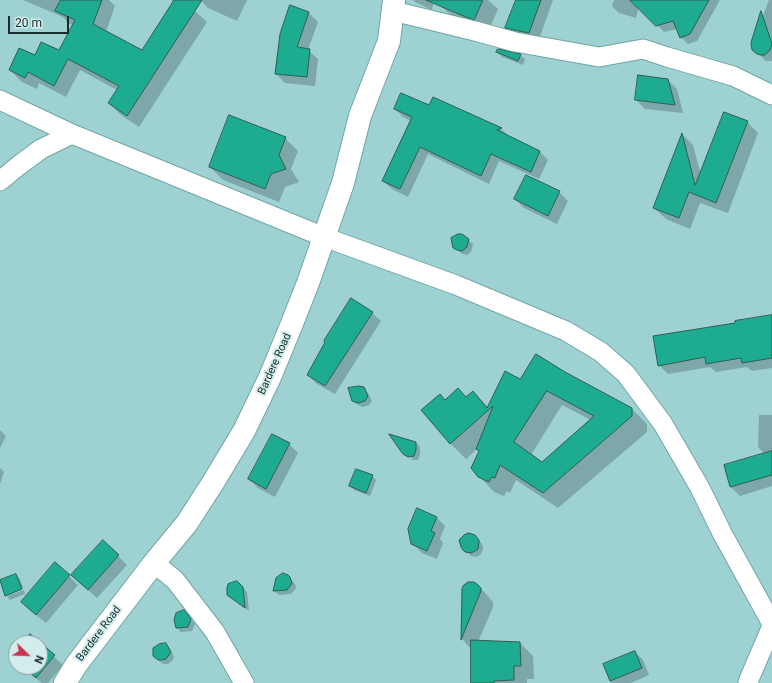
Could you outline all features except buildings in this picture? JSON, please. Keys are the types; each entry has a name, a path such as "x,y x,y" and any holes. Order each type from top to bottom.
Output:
{"street":[{"path":"393,3 515,42 599,56 643,49 733,76 772,95"},
{"name":"Bardere Road","path":"65,683 80,660 154,563 188,523 244,431 270,377 291,326 343,183 360,116 389,41 393,3"},
{"path":"0,100 72,134 324,236 456,285 566,331 601,352 626,374 663,424 700,488 722,533 772,625 748,683"},
{"path":"0,182 41,148 72,134"},
{"path":"154,563 175,580 215,632 244,683"}]}
